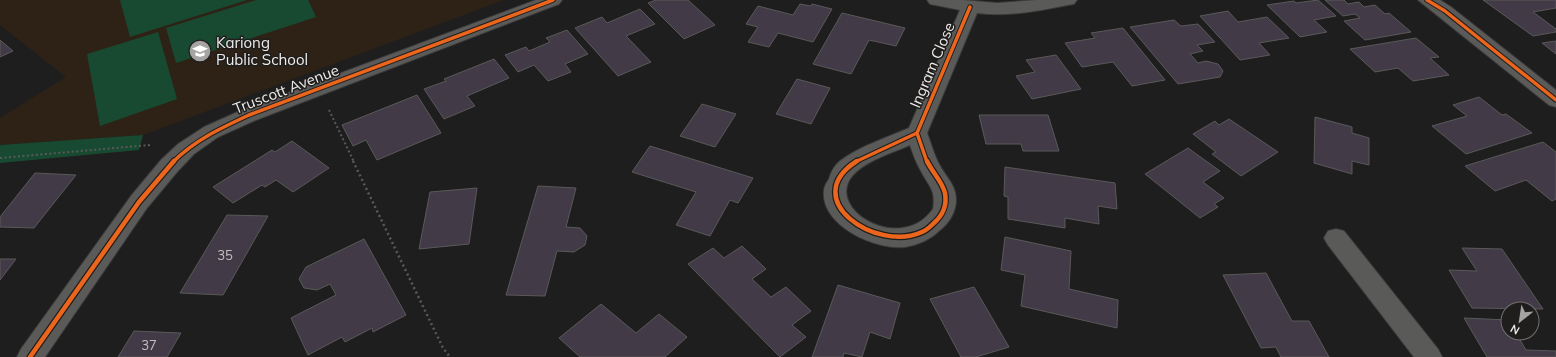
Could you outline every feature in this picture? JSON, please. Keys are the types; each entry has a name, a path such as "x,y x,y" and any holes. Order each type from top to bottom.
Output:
{"street":[{"name":"Truscott Avenue","path":"30,357 139,202 186,149 211,132 249,115 319,90 553,0"},
{"path":"936,0 970,7 996,9 1019,8 1068,0"},
{"path":"1427,0 1445,11 1556,100"},
{"name":"Ingram Close","path":"917,133 970,7"},
{"path":"917,133 928,163 944,190 944,210 933,226 916,236 891,238 871,234 850,222 837,203 835,187 842,172 855,162 917,133"},
{"path":"1336,238 1429,357"}],"path":[{"path":"319,90 443,348 450,357"},
{"path":"0,158 167,143 186,149"}],"shaded area":[{"name":"Kariong Public School","path":"0,0 504,0 143,135 0,145 0,118 66,77 0,25"}],"green space":[{"path":"120,0 247,0 130,37"},
{"path":"256,0 308,0 316,17 176,63 166,28"},
{"path":"158,32 177,99 100,126 87,54"},
{"path":"143,135 139,150 0,163 0,145"}],"building":[{"path":"656,0 688,0 715,25 684,39 648,3"},
{"path":"1318,0 1336,16 1314,20 1327,32 1300,37 1267,5 1294,1 1296,3"},
{"path":"1325,0 1344,0 1348,4 1359,2 1364,7 1375,5 1385,14 1389,13 1411,32 1365,40 1344,21 1360,18 1355,14 1343,16"},
{"path":"1483,0 1556,0 1556,8 1533,12 1556,29 1556,32 1533,36"},
{"path":"800,4 811,6 812,4 832,9 813,42 778,33 769,47 748,42 758,27 746,24 758,6 793,15"},
{"path":"640,9 655,24 626,36 651,62 618,76 575,28 602,17 607,23"},
{"path":"1228,11 1238,22 1267,17 1289,38 1259,43 1270,55 1240,60 1200,16"},
{"path":"842,13 905,28 896,46 869,40 851,74 813,64"},
{"path":"1174,20 1181,26 1198,24 1215,42 1197,45 1203,51 1190,54 1198,63 1206,61 1218,64 1223,71 1220,77 1178,84 1130,27"},
{"path":"1123,28 1165,80 1132,86 1113,62 1082,67 1065,43 1095,38 1091,33"},
{"path":"567,30 588,54 565,64 571,72 548,81 534,65 518,72 505,55 526,47 529,51 550,42 546,38"},
{"path":"1416,38 1439,57 1430,58 1449,75 1413,81 1398,68 1375,72 1350,49"},
{"path":"0,40 13,51 0,57"},
{"path":"1556,41 1556,54 1542,43"},
{"path":"1056,55 1081,89 1032,99 1016,76 1035,72 1026,60"},
{"path":"494,59 509,78 467,96 475,106 444,119 424,89 446,81 444,79"},
{"path":"797,79 830,88 811,124 776,114"},
{"path":"417,95 441,133 377,160 366,140 353,146 342,125"},
{"path":"1479,97 1502,115 1506,114 1532,133 1466,154 1432,126 1467,116 1453,105"},
{"path":"702,104 736,114 715,147 680,136"},
{"path":"979,115 1048,115 1059,151 1023,151 1021,144 986,144"},
{"path":"1315,117 1352,127 1352,133 1369,138 1369,165 1352,161 1352,174 1314,163"},
{"path":"1229,119 1278,152 1241,176 1212,154 1216,152 1193,134 1215,121 1219,125"},
{"path":"292,141 329,168 293,192 276,180 265,187 262,185 233,203 213,187 272,150 275,152"},
{"path":"1543,142 1556,152 1556,199 1552,201 1526,180 1495,191 1465,166"},
{"path":"650,146 753,178 738,203 730,200 710,236 676,225 696,192 632,172"},
{"path":"1188,148 1220,171 1203,182 1224,198 1214,204 1218,207 1200,218 1145,174"},
{"path":"1005,167 1115,183 1117,209 1098,206 1099,224 1065,218 1065,228 1008,219 1008,197 1004,196"},
{"path":"35,173 76,175 34,228 0,227 0,217"},
{"path":"538,186 576,188 566,227 580,228 587,236 585,245 574,252 557,251 545,296 506,295"},
{"path":"477,188 469,244 419,249 430,192"},
{"path":"227,215 268,216 223,295 180,293"},
{"path":"1005,237 1071,251 1069,289 1118,300 1117,328 1021,306 1025,275 1001,270"},
{"path":"364,239 406,315 373,332 372,328 345,342 342,337 308,355 291,318 336,295 330,284 317,290 304,288 299,279 306,267"},
{"path":"742,246 766,269 752,279 771,297 786,287 811,311 792,325 806,337 780,357 688,264 713,248 724,258"},
{"path":"1462,248 1502,249 1538,301 1500,301 1500,308 1472,308 1449,270 1477,271"},
{"path":"0,259 16,259 0,280"},
{"path":"1266,273 1292,321 1309,321 1329,357 1281,357 1276,347 1261,348 1223,275"},
{"path":"838,285 900,303 890,339 870,332 862,357 844,353 843,357 812,357"},
{"path":"974,287 1009,347 976,357 961,357 930,299"},
{"path":"601,304 636,333 659,314 687,337 665,357 580,357 559,338"},
{"path":"1464,318 1500,320 1500,341 1521,341 1526,350 1556,351 1556,357 1487,357"},
{"path":"134,331 181,333 167,357 118,357"}],"cycle path":[{"path":"30,357 139,202 169,166 186,149 211,132 249,115 553,0"},
{"path":"1427,0 1445,11 1556,100"},
{"path":"917,133 931,170 939,180 945,192 944,209 938,219 924,232 905,237 885,237 866,230 849,220 838,206 835,190 842,173 847,167 865,156 917,133 970,7"}],"place":[{"name":"Kariong Public School","path":"200,51"}]}
